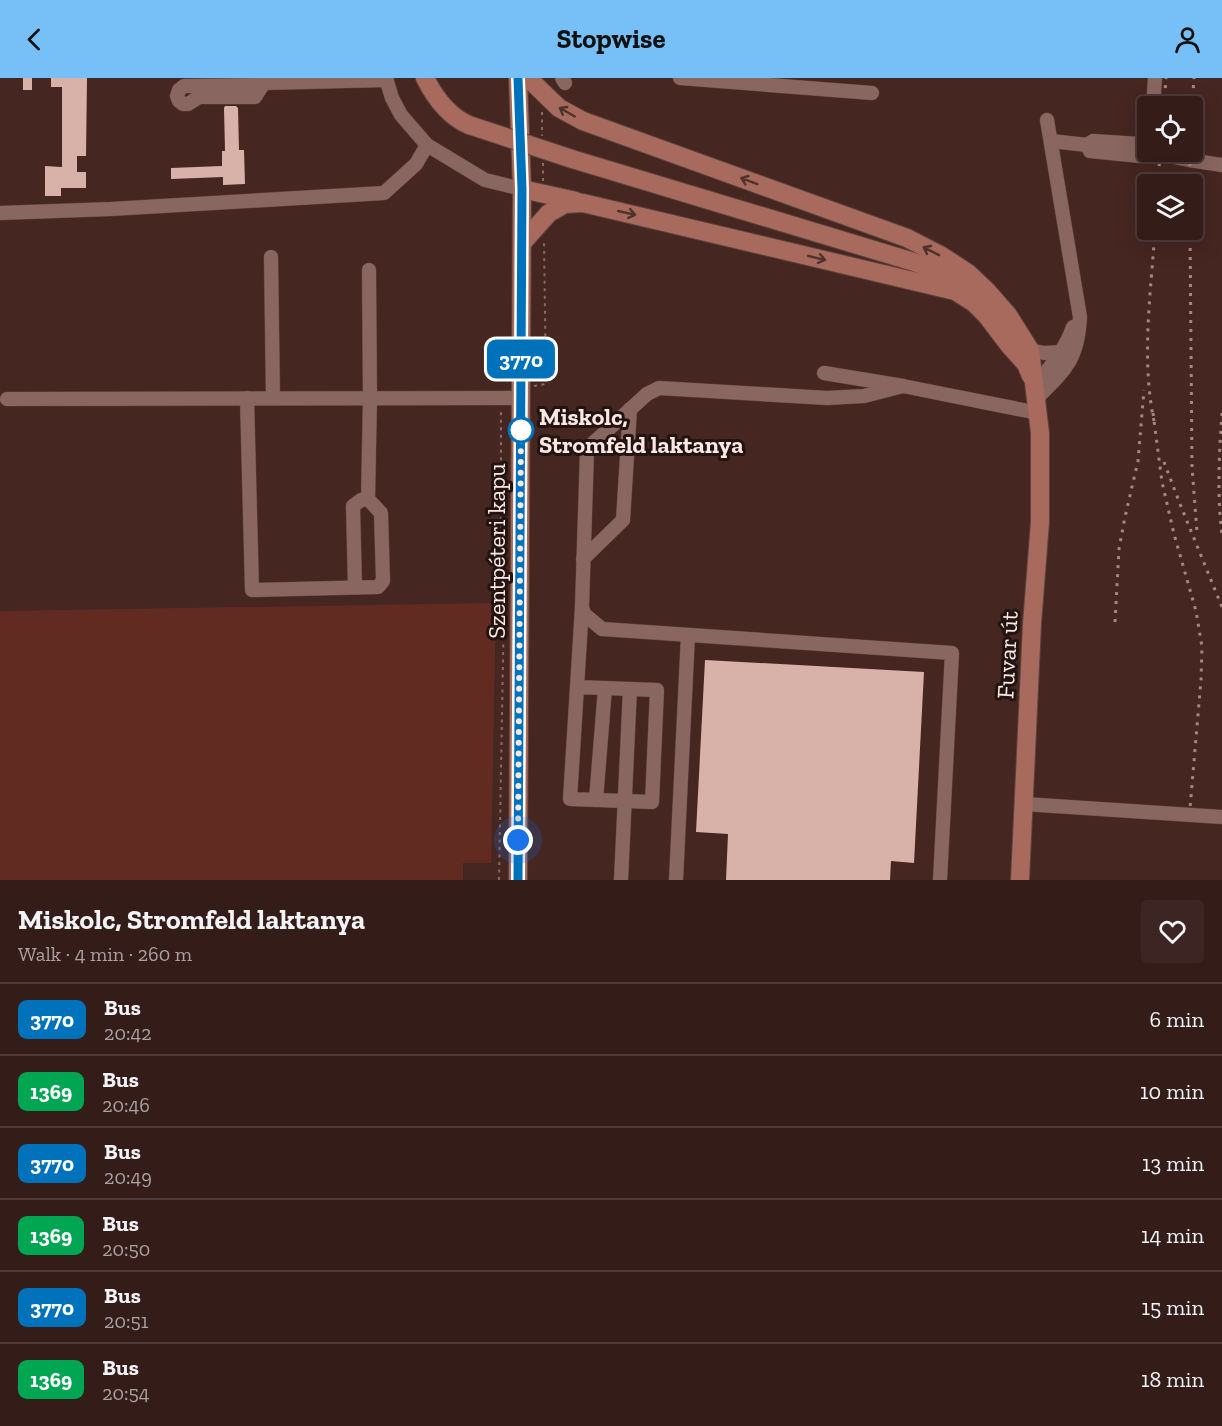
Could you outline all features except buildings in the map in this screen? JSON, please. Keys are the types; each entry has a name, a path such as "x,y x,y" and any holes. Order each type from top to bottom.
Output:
{"main road":[{"path":"425,78 432,93 447,112 468,125 572,159 914,262 960,282 984,298 999,314 1022,348 1030,367 1036,399"},
{"name":"Szentpéteri kapu","path":"518,78 522,189 518,880"},
{"path":"528,78 560,108 583,121 907,238 942,256 968,273 1008,315 1030,350 1036,399"},
{"path":"522,189 955,291 974,303 987,316 1026,364 1036,399"},
{"path":"522,243 549,213 565,204 583,203"},
{"name":"Fuvar út","path":"1020,880 1032,624 1040,522 1040,434 1036,399"}],"street":[{"path":"680,78 845,84 872,93"},
{"path":"1154,96 1155,78"},
{"path":"263,86 184,86 179,90 177,96 183,104 188,104 199,97 255,97 263,86 264,83 386,79 401,115 427,146 485,180 522,189"},
{"path":"1036,399 1053,378 1064,370 1074,354 1080,317 1047,120"},
{"path":"1051,141 1087,145 1093,141 1137,144"},
{"path":"0,213 384,193 416,164 427,146"},
{"path":"1203,161 1222,165"},
{"path":"272,256 273,398"},
{"path":"368,500 369,270"},
{"path":"1036,399 1067,343 1073,328 1077,298"},
{"path":"1030,350 1044,353 1062,352"},
{"path":"824,373 903,386 1036,399"},
{"path":"577,687 657,690 652,802 570,799 577,687 582,607 587,451 590,446 647,394 659,388 827,398 864,396 903,386"},
{"path":"7,399 501,398 521,393"},
{"path":"247,398 252,590 355,588 378,587 383,581 381,513 368,500 361,500 353,506 355,588"},
{"path":"583,559 623,520 630,410"},
{"path":"582,607 584,614 602,629 952,653 940,880"},
{"path":"676,880 688,635"},
{"path":"596,800 605,688"},
{"path":"621,880 630,689"},
{"path":"1024,804 1222,817"}],"path":[{"path":"542,92 543,137"},
{"path":"543,160 544,194"},
{"path":"521,393 546,384 544,220"},
{"path":"499,880 504,604 501,569 501,398"}],"shaded area":[{"path":"496,603 491,863 463,863 463,880 0,880 0,611"}],"railway":[{"path":"1165,96 1166,78"},
{"path":"1193,96 1194,78"},
{"path":"1159,162 1159,174"},
{"path":"1190,162 1190,174"},
{"path":"1154,240 1148,350 1150,398 1154,421"},
{"path":"1190,240 1192,467 1197,532"},
{"path":"1115,622 1119,549 1138,461 1144,390"},
{"path":"1153,413 1162,482 1196,611 1202,647 1190,808"},
{"path":"1222,413 1219,474 1222,535"},
{"path":"1164,462 1222,607"}],"bus line":[{"name":"3770","path":"518,78 522,207 518,880"}],"place":[{"name":"Miskolc, Stromfeld laktanya","path":"521,430"}],"route":[{"path":"518,840 521,430"}]}
